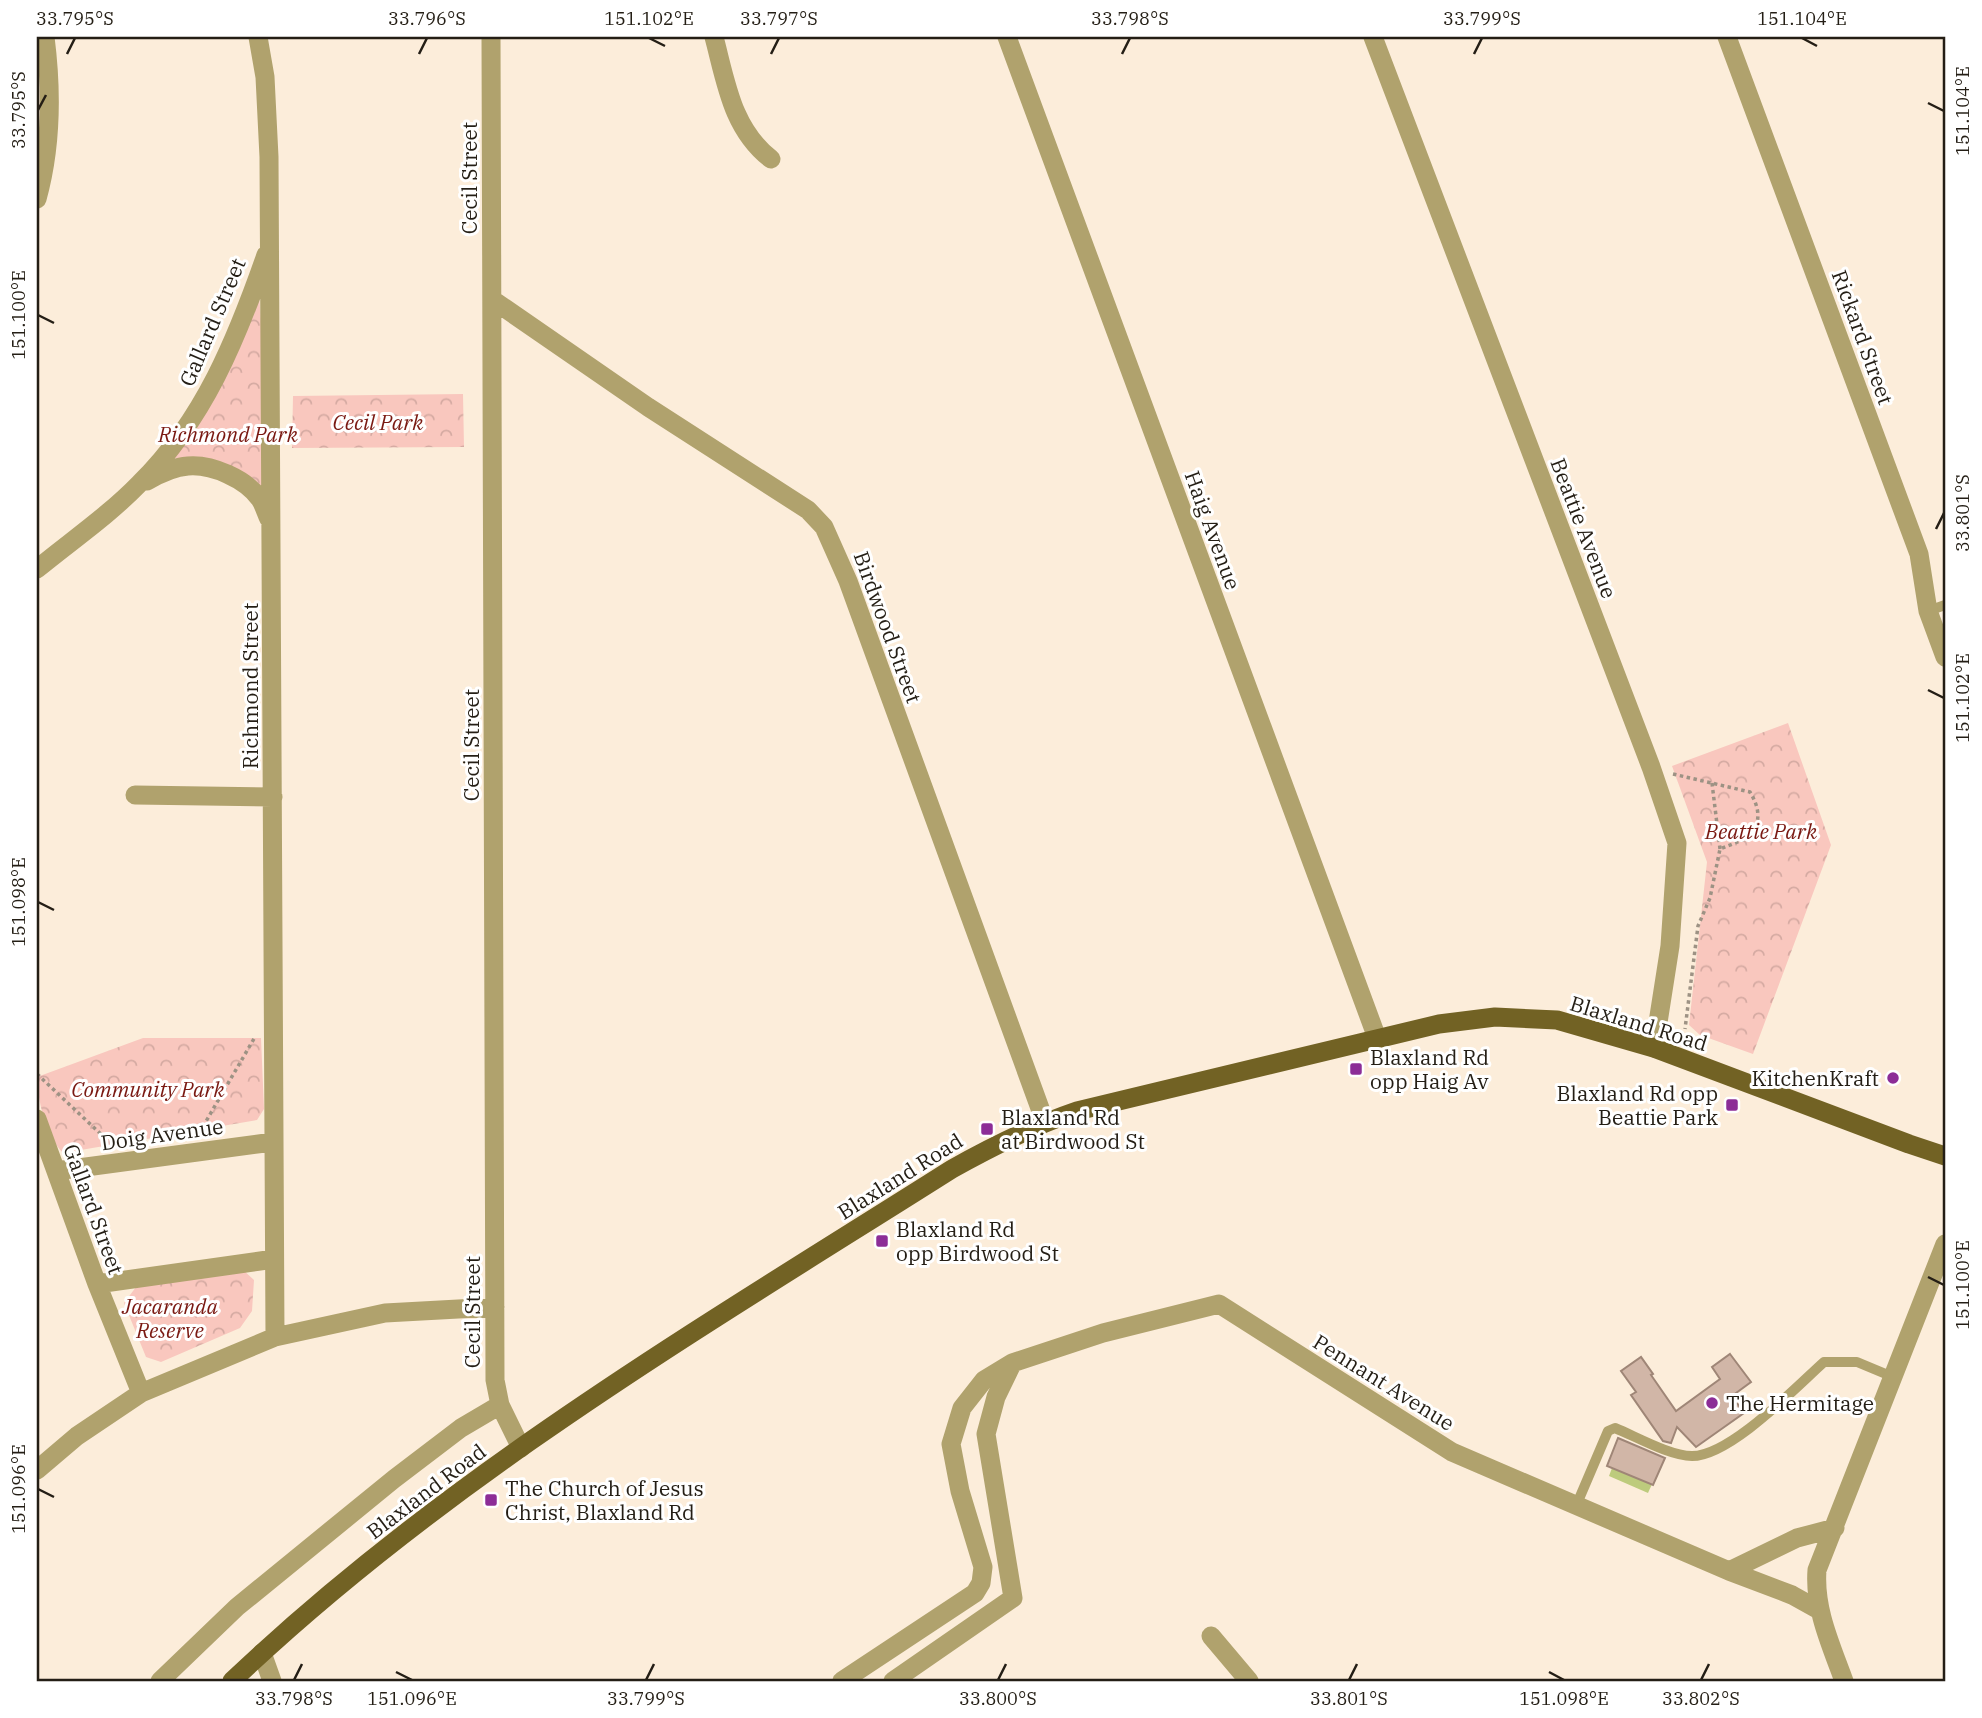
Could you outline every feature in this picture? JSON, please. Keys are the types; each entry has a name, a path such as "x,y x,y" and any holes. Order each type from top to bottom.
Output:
{"main road":[{"name":"Blaxland Road","path":"232,1681 350,1577 521,1448 650,1360 952,1169 1045,1122 1077,1111 1377,1038 1469,1020 1524,1017 1557,1020 1654,1048 1945,1156"}],"street":[{"path":"37,199 50,130 50,76 45,37"},
{"name":"Richmond Street","path":"258,37 267,104 270,242 275,1337"},
{"name":"Cecil Street","path":"491,37 495,1380 500,1405 521,1448"},
{"path":"714,37 741,128 756,148 771,159"},
{"name":"Haig Avenue","path":"1007,37 1377,1038"},
{"name":"Beattie Avenue","path":"1373,37 1651,767 1677,843 1670,946 1654,1048"},
{"name":"Rickard Street","path":"1727,37 1919,554 1937,608 1945,657"},
{"name":"Gallard Street","path":"37,569 139,484 170,451 223,366 247,311 270,242"},
{"name":"Birdwood Street","path":"493,300 648,407 808,510 824,527 848,581 1045,1122"},
{"name":"Gallard Street","path":"139,484 161,473 188,466 213,468 240,481 259,498 273,527"},
{"path":"135,795 273,797"},
{"name":"Gallard Street","path":"37,1119 97,1284 141,1393"},
{"name":"Doig Avenue","path":"56,1171 274,1142"},
{"path":"1844,1681 1819,1610 1815,1588 1817,1570 1945,1244"},
{"path":"97,1284 274,1259"},
{"name":"Pennant Avenue","path":"842,1681 975,1593 981,1583 983,1567 960,1490 951,1444 962,1408 984,1380 1012,1363 1103,1333 1219,1304 1452,1452 1729,1571 1792,1595 1819,1610"},
{"path":"37,1470 77,1436 141,1393 275,1337 386,1313 495,1307"},
{"path":"893,1681 1013,1598 986,1434 996,1397 1012,1363"},
{"name":"Blaxland Road","path":"160,1681 237,1607 394,1479 461,1428 500,1405"},
{"path":"1729,1571 1797,1538 1835,1528"},
{"path":"1210,1636 1249,1681"},
{"path":"262,1653 272,1681"}],"lane":[{"path":"1576,1506 1608,1431 1615,1428 1677,1453 1694,1456 1735,1440 1824,1362 1857,1362 1894,1377"}],"path":[{"path":"1651,767 1692,780 1750,792 1759,817 1756,828 1750,837 1720,849"},
{"path":"1685,1029 1699,926 1710,898 1720,849 1712,783"},
{"path":"210,1150 205,1123 273,1004"},
{"path":"37,1074 105,1138 111,1163"}],"green space":[{"name":"Richmond Park","path":"259,294 262,492 254,484 162,467"},
{"name":"Cecil Park","path":"463,394 464,447 292,448 293,396"},
{"name":"Beattie Park","path":"1788,723 1831,845 1753,1054 1700,1035 1689,1025 1707,862 1672,766"},
{"name":"Community Park","path":"143,1038 261,1038 264,1109 257,1120 63,1153 52,1138 44,1118 37,1077"},
{"name":"Jacaranda Reserve","path":"241,1268 254,1280 252,1311 240,1328 161,1362 146,1357 124,1303 136,1287"}],"shaded area":[{"path":"1612,1468 1652,1484 1648,1493 1609,1476"}],"building":[{"name":"The Hermitage","path":"1730,1354 1751,1382 1732,1396 1744,1413 1696,1447 1677,1427 1671,1443 1663,1441 1631,1395 1636,1392 1621,1371 1641,1357 1676,1411 1720,1379 1712,1367"},
{"path":"1618,1438 1665,1458 1653,1485 1607,1466"}],"place":[{"name":"Blaxland Rd opp Haig Av","path":"1356,1069"},
{"name":"KitchenKraft","path":"1893,1078"},
{"name":"Blaxland Rd opp Beattie Park","path":"1732,1105"},
{"name":"Blaxland Rd at Birdwood St","path":"987,1129"},
{"name":"Blaxland Rd opp Birdwood St","path":"882,1241"},
{"name":"The Hermitage","path":"1712,1403"},
{"name":"The Church of Jesus Christ, Blaxland Rd","path":"491,1500"}]}
